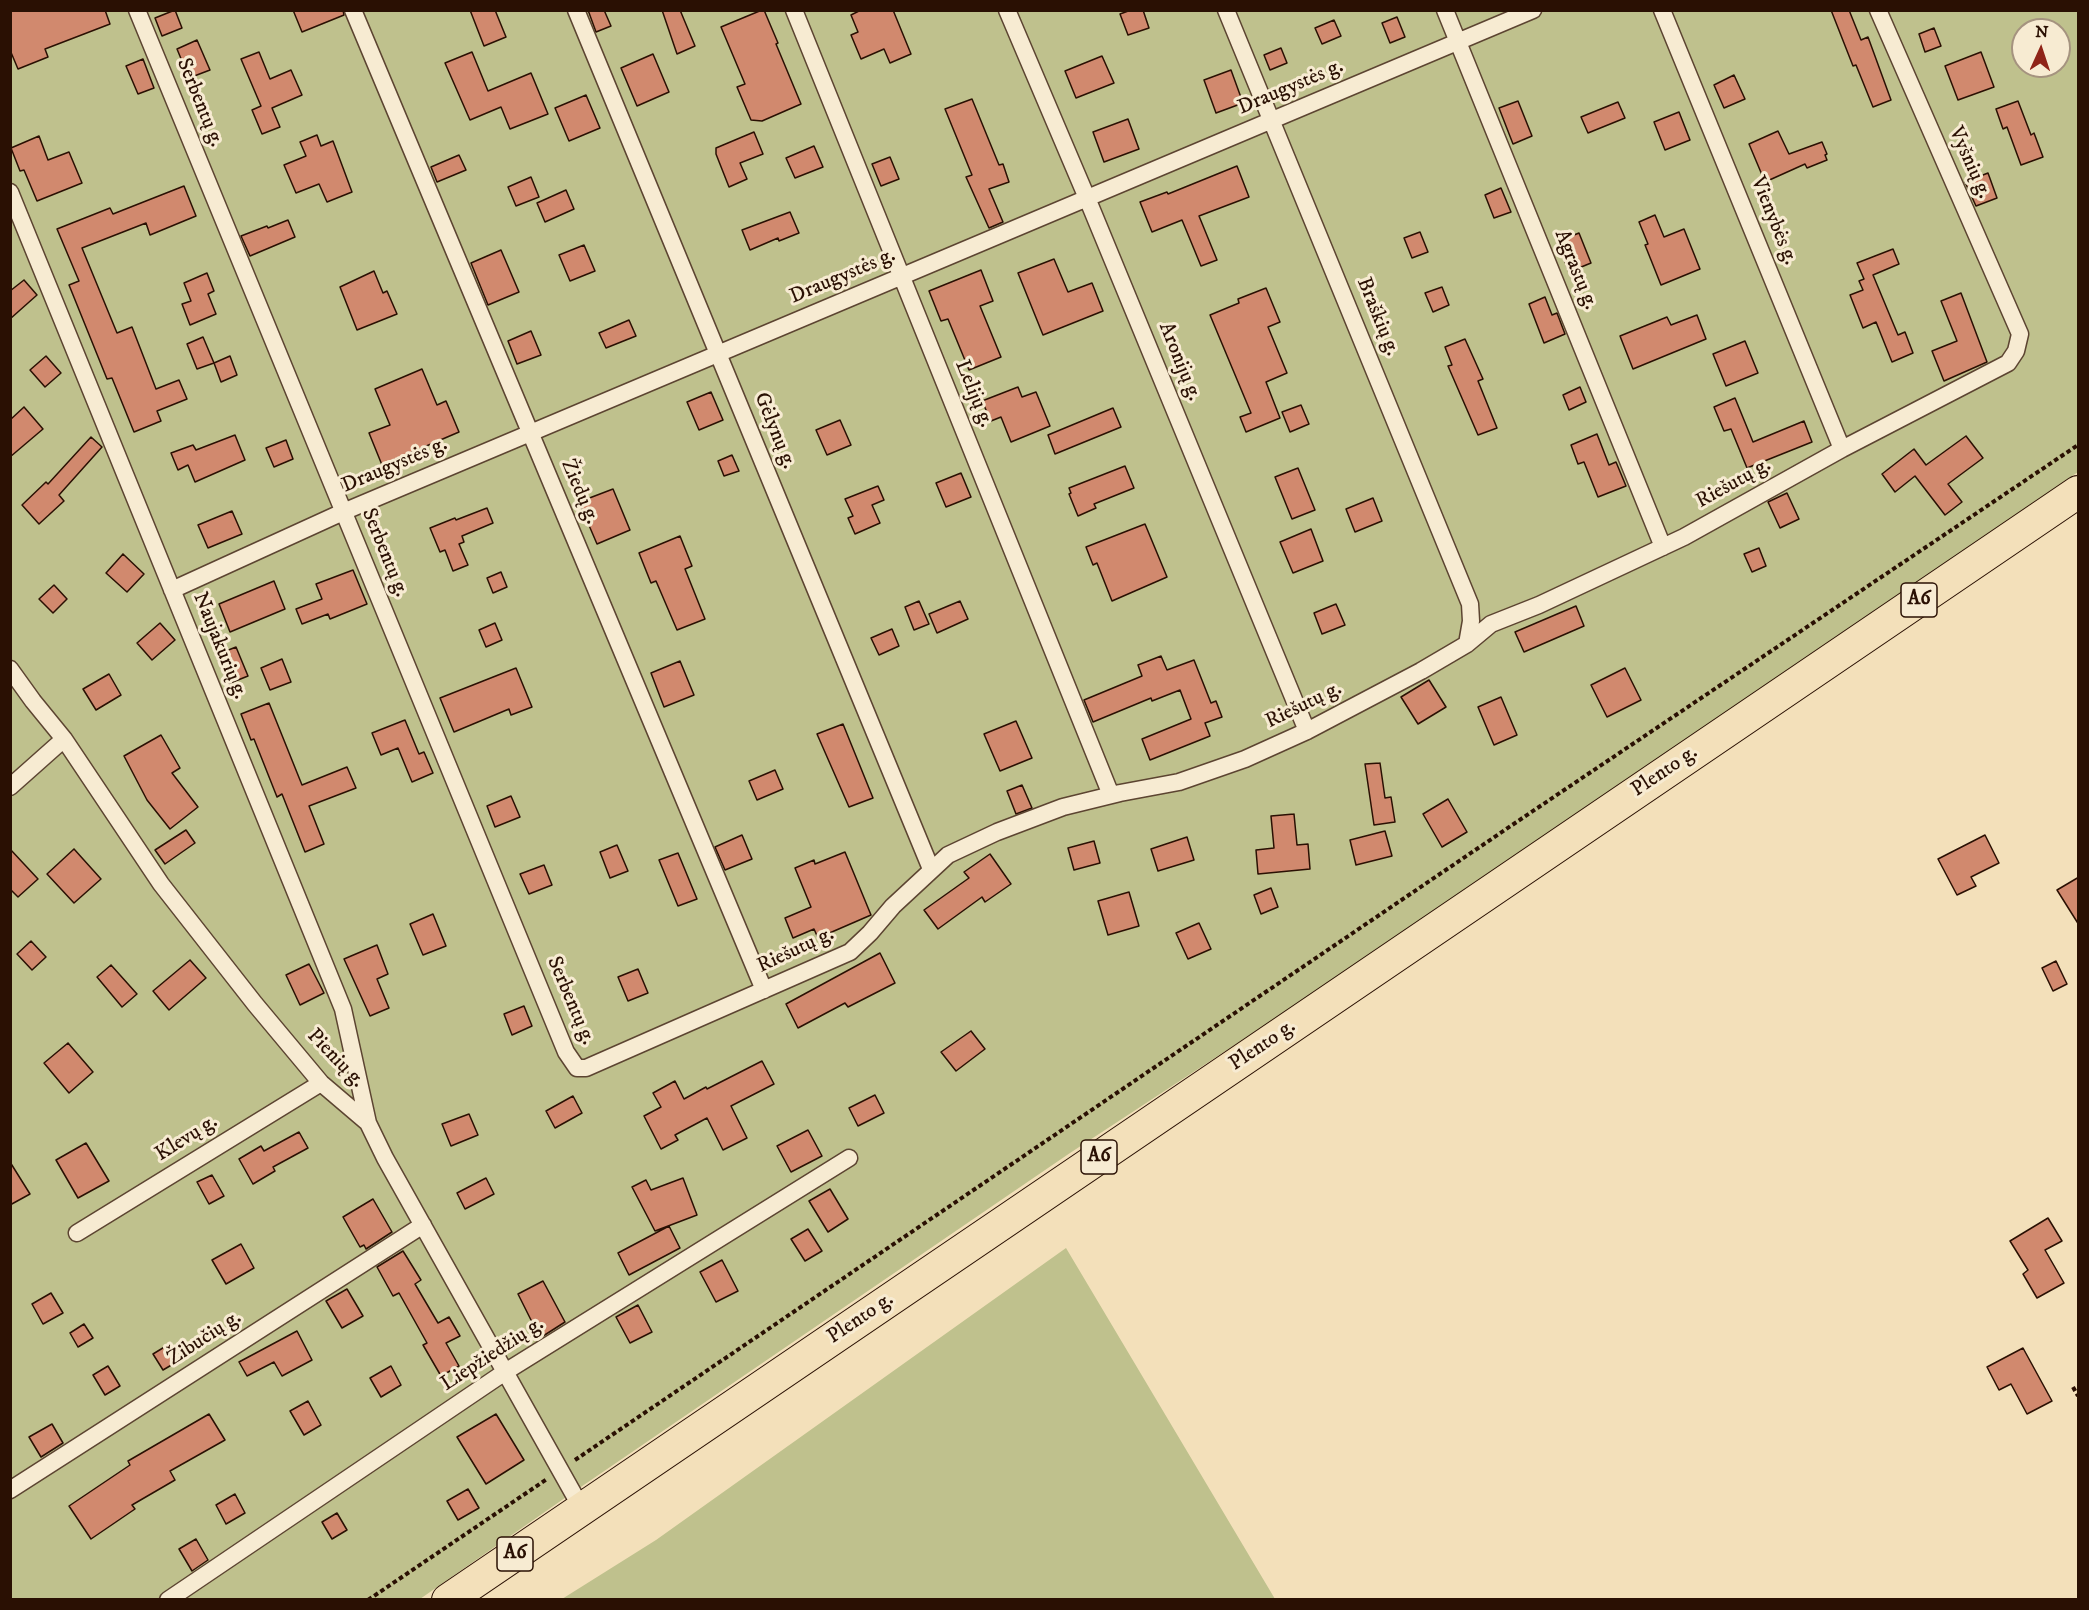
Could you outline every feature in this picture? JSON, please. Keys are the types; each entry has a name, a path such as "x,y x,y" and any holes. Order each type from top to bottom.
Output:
{"highway":[{"name":"Plento g.","path":"448,1599 2079,492"}],"street":[{"name":"Serbentų g.","path":"137,10 567,1052 577,1068 586,1068"},
{"name":"Žiedų g.","path":"353,10 764,990"},
{"name":"Gėlynų g.","path":"576,10 932,869"},
{"name":"Lelijų g.","path":"794,10 1111,795"},
{"name":"Aronijų g.","path":"1007,10 1307,732"},
{"name":"Braškių g.","path":"1226,10 1470,604 1472,621 1467,645"},
{"name":"Agrastų g.","path":"1445,10 1663,547"},
{"name":"Draugystės g.","path":"172,590 343,512 1533,10"},
{"name":"Vienybės g.","path":"1662,10 1842,449"},
{"name":"Vyšnių g.","path":"1878,10 2020,334"},
{"name":"Naujakurių g.","path":"10,192 343,1009 368,1122"},
{"name":"Riešutų g.","path":"586,1068 850,952 893,906 948,855 997,832 1063,807 1179,782 1245,759 1307,732 1467,645 1491,624 1539,605 1684,537 1842,449 2008,363 2016,351 2020,334"},
{"name":"Pienių g.","path":"10,669 64,739 161,884 255,1004 321,1083 368,1122 582,1509"},
{"path":"10,788 64,739"},
{"name":"Klevų g.","path":"77,1233 321,1083"},
{"name":"Liepžiedžių g.","path":"168,1599 506,1372 849,1158"},
{"name":"Žibučių g.","path":"10,1490 423,1225"}],"path":[{"path":"368,1599 1534,810 2079,445"},
{"path":"2073,1388 2079,1396"}],"green space":[{"path":"11,11 2078,11 2078,472 1262,1027 1070,1153 420,1599 11,1600"},
{"path":"1066,1248 1275,1599 562,1599 656,1540"}],"building":[{"path":"10,10 105,10 110,24 45,49 48,57 18,69 10,50"},
{"path":"175,10 182,28 162,36 155,18"},
{"path":"293,10 343,10 344,15 302,32"},
{"path":"470,10 495,10 506,37 484,46"},
{"path":"588,10 604,10 611,26 596,32"},
{"path":"662,10 680,10 695,46 677,54"},
{"path":"762,10 778,43 776,44 801,104 762,121 751,120 737,87 745,84 721,27"},
{"path":"861,10 893,10 911,54 890,63 884,49 861,59 851,35 858,32 851,15"},
{"path":"1131,10 1143,10 1149,28 1128,35 1120,14"},
{"path":"1831,10 1849,10 1861,40 1868,37 1891,100 1873,107 1856,65 1853,66"},
{"path":"1397,17 1405,37 1390,43 1382,23"},
{"path":"1334,20 1341,36 1322,44 1315,28"},
{"path":"1934,28 1941,46 1925,52 1919,34"},
{"path":"197,40 210,70 189,78 177,49"},
{"path":"1281,48 1287,63 1270,70 1264,55"},
{"path":"259,52 270,79 291,70 302,95 272,108 280,127 262,134 252,110 261,106 241,59"},
{"path":"472,52 488,91 531,73 548,114 510,129 501,107 470,120 445,63"},
{"path":"1981,52 1994,87 1958,100 1945,66"},
{"path":"653,54 669,92 637,106 621,68"},
{"path":"1102,56 1114,83 1076,98 1065,71"},
{"path":"143,59 154,88 138,94 126,66"},
{"path":"1231,70 1243,103 1216,113 1204,80"},
{"path":"1734,75 1745,99 1724,108 1714,85"},
{"path":"586,95 600,128 569,141 555,108"},
{"path":"972,99 999,165 1003,164 1009,182 989,189 1003,222 989,228 966,177 972,175 945,109"},
{"path":"1518,101 1532,136 1513,144 1499,108"},
{"path":"2018,101 2031,135 2034,133 2043,157 2021,165 2007,127 2003,129 1996,109"},
{"path":"1618,102 1625,118 1588,133 1581,117"},
{"path":"1679,112 1690,140 1665,150 1654,122"},
{"path":"1128,119 1139,149 1104,162 1093,132"},
{"path":"1778,131 1789,154 1822,142 1827,160 1807,168 1805,164 1765,182 1749,144"},
{"path":"754,132 763,154 740,163 747,179 729,187 716,154 716,148"},
{"path":"317,135 321,146 333,141 352,192 327,202 319,184 296,193 284,165 306,156 300,142"},
{"path":"39,136 48,160 69,152 82,183 37,201 24,170 20,171 11,148"},
{"path":"814,146 823,167 795,178 786,158"},
{"path":"459,155 466,170 437,182 431,167"},
{"path":"890,157 899,179 881,186 872,164"},
{"path":"1237,166 1249,197 1199,216 1217,260 1201,266 1182,220 1152,232 1140,202 1167,192 1168,194"},
{"path":"1988,173 1997,198 1976,206 1965,182"},
{"path":"531,177 539,197 516,206 508,187"},
{"path":"184,186 196,216 150,235 146,223 82,248 117,333 132,327 156,389 179,380 187,399 157,411 161,421 134,432 112,378 107,379 69,285 79,281 57,229 110,208 113,214"},
{"path":"1501,188 1511,212 1494,218 1485,195"},
{"path":"566,190 574,209 545,222 537,203"},
{"path":"790,212 799,233 779,241 778,238 750,250 742,230"},
{"path":"1655,215 1664,237 1684,229 1700,269 1661,285 1645,245 1648,244 1639,222"},
{"path":"288,220 295,237 250,256 241,236"},
{"path":"1420,232 1428,252 1412,258 1404,238"},
{"path":"1579,233 1591,263 1569,272 1557,242"},
{"path":"584,245 595,271 570,281 559,255"},
{"path":"1893,249 1899,264 1873,275 1898,335 1905,332 1913,353 1892,362 1876,322 1863,328 1850,295 1863,290 1859,281 1864,279 1857,263"},
{"path":"501,250 519,292 488,305 471,263"},
{"path":"1054,259 1068,292 1092,283 1103,311 1043,335 1018,273"},
{"path":"981,270 993,301 980,306 1001,357 969,370 948,319 941,321 929,291"},
{"path":"374,271 383,293 387,291 397,314 357,330 340,287"},
{"path":"207,273 214,291 208,294 216,314 190,325 182,304 191,301 184,283"},
{"path":"24,280 37,295 10,319 10,291"},
{"path":"1442,287 1449,305 1433,312 1425,293"},
{"path":"1266,288 1280,322 1268,327 1287,373 1266,382 1280,418 1246,432 1240,417 1251,413 1210,315 1239,303 1238,299"},
{"path":"1961,293 1987,362 1944,381 1932,351 1957,341 1941,301"},
{"path":"1545,297 1552,315 1557,313 1565,334 1544,343 1529,304"},
{"path":"1697,315 1706,339 1633,369 1620,336 1667,317 1671,325"},
{"path":"629,320 636,336 606,348 599,333"},
{"path":"531,331 541,355 517,364 508,341"},
{"path":"203,337 214,363 197,369 187,344"},
{"path":"1465,339 1483,379 1478,381 1497,428 1478,435 1448,366 1452,365 1445,347"},
{"path":"1745,341 1758,373 1726,386 1713,354"},
{"path":"46,356 61,373 45,387 30,370"},
{"path":"230,356 237,375 221,382 214,363"},
{"path":"422,369 437,405 446,401 459,432 382,465 369,433 390,425 375,389"},
{"path":"1018,387 1022,397 1036,392 1050,426 1011,442 1001,417 991,421 982,401"},
{"path":"1580,387 1586,402 1569,410 1563,395"},
{"path":"711,392 723,420 699,430 687,402"},
{"path":"1735,398 1753,442 1804,421 1812,442 1747,468 1731,429 1724,431 1714,407"},
{"path":"1301,405 1309,424 1290,432 1282,412"},
{"path":"24,407 43,429 10,457 10,420"},
{"path":"1113,408 1121,427 1055,454 1048,435"},
{"path":"840,420 851,445 827,455 816,430"},
{"path":"1597,434 1609,465 1616,462 1626,486 1598,497 1584,462 1578,464 1571,445"},
{"path":"235,435 245,460 195,482 188,465 178,470 171,453 193,445 196,450"},
{"path":"1966,436 1983,458 1948,484 1962,502 1945,515 1915,476 1895,492 1882,474 1914,449 1926,465"},
{"path":"91,437 102,447 59,495 64,501 39,524 22,505 46,482 48,484"},
{"path":"286,440 293,459 274,467 266,448"},
{"path":"732,455 739,471 724,476 718,461"},
{"path":"1125,466 1134,488 1094,504 1096,508 1078,516 1069,494 1071,493 1069,488"},
{"path":"1298,468 1315,510 1292,519 1275,477"},
{"path":"961,473 971,497 946,507 936,483"},
{"path":"878,486 884,500 872,505 880,523 855,534 848,518 853,516 845,499"},
{"path":"613,489 630,530 597,544 579,502"},
{"path":"1787,493 1799,519 1780,528 1768,502"},
{"path":"1373,498 1382,521 1355,532 1346,509"},
{"path":"487,508 493,523 462,536 464,542 459,544 468,565 453,571 445,550 440,552 430,528"},
{"path":"232,511 242,534 208,548 198,525"},
{"path":"1145,524 1167,577 1112,601 1097,563 1093,565 1086,547"},
{"path":"1311,529 1323,561 1293,573 1280,542"},
{"path":"680,536 692,566 685,569 705,619 677,630 656,581 651,583 639,553"},
{"path":"1759,548 1766,566 1752,572 1744,554"},
{"path":"123,554 144,574 127,592 106,573"},
{"path":"353,570 367,604 330,619 328,614 302,624 296,609 322,599 316,584"},
{"path":"501,572 507,587 493,593 487,578"},
{"path":"274,581 285,609 230,632 219,604"},
{"path":"54,585 67,599 53,613 39,599"},
{"path":"919,601 929,624 914,630 905,607"},
{"path":"960,601 968,619 937,633 929,614"},
{"path":"1336,604 1345,625 1322,634 1314,613"},
{"path":"1576,606 1584,626 1524,652 1515,632"},
{"path":"160,623 175,640 152,660 137,643"},
{"path":"495,623 502,640 486,647 479,630"},
{"path":"892,629 899,646 879,655 871,638"},
{"path":"236,647 248,676 228,684 216,655"},
{"path":"1161,656 1167,670 1194,660 1211,703 1216,701 1222,717 1205,723 1210,736 1150,760 1142,739 1191,719 1180,690 1152,701 1151,698 1093,722 1084,700 1142,676 1138,665"},
{"path":"282,659 291,682 270,690 261,668"},
{"path":"680,661 694,695 664,707 651,673"},
{"path":"516,668 532,707 511,715 509,709 454,732 440,698"},
{"path":"1625,668 1641,700 1607,717 1591,685"},
{"path":"109,674 121,695 96,710 83,689"},
{"path":"1429,680 1446,707 1418,724 1401,697"},
{"path":"1501,697 1517,735 1494,745 1478,707"},
{"path":"269,703 302,785 347,767 356,788 309,806 324,844 305,852 282,794 277,797 254,739 251,740 241,714"},
{"path":"405,720 419,754 424,752 433,773 412,782 398,748 381,755 372,733"},
{"path":"1016,721 1032,758 1000,771 984,734"},
{"path":"843,724 873,798 849,807 817,734"},
{"path":"161,735 180,768 172,773 198,807 170,829 147,800 124,756"},
{"path":"1380,763 1385,798 1391,797 1395,822 1374,825 1365,764"},
{"path":"775,770 783,789 757,800 749,781"},
{"path":"1022,785 1032,808 1016,814 1007,791"},
{"path":"511,796 520,817 495,827 487,806"},
{"path":"1448,799 1467,832 1442,847 1423,814"},
{"path":"1294,814 1297,845 1308,844 1310,869 1258,874 1256,850 1274,848 1271,816"},
{"path":"186,830 195,843 165,864 155,850"},
{"path":"1385,831 1392,856 1356,865 1350,840"},
{"path":"742,835 752,859 725,870 715,847"},
{"path":"1985,835 1999,863 1971,877 1976,886 1957,895 1938,859"},
{"path":"1187,837 1194,860 1158,871 1151,849"},
{"path":"1094,841 1100,863 1074,870 1068,848"},
{"path":"617,845 628,871 610,878 600,852"},
{"path":"10,849 38,879 18,897 10,889"},
{"path":"74,849 101,879 74,903 47,874"},
{"path":"845,852 871,915 818,938 814,929 793,938 785,918 811,907 795,868 814,860 815,864"},
{"path":"678,853 697,899 678,906 659,860"},
{"path":"990,854 1011,884 985,902 982,897 938,929 924,910 969,878 964,872"},
{"path":"544,865 552,885 529,894 520,874"},
{"path":"2079,877 2079,925 2057,890"},
{"path":"1271,888 1278,907 1261,914 1254,895"},
{"path":"1129,892 1139,926 1108,935 1098,901"},
{"path":"433,914 446,946 423,955 410,924"},
{"path":"1199,923 1211,949 1188,959 1176,933"},
{"path":"31,941 46,957 32,970 17,954"},
{"path":"377,945 388,974 377,979 389,1008 370,1016 344,959"},
{"path":"880,953 895,983 848,1007 845,1003 798,1028 786,1004"},
{"path":"190,960 206,978 169,1010 153,991"},
{"path":"2056,961 2067,984 2053,991 2042,968"},
{"path":"309,964 324,993 300,1005 286,975"},
{"path":"111,965 137,994 122,1007 97,977"},
{"path":"638,969 648,993 628,1001 618,977"},
{"path":"524,1006 532,1026 512,1035 504,1014"},
{"path":"971,1031 985,1049 956,1071 941,1052"},
{"path":"68,1043 93,1072 69,1093 44,1063"},
{"path":"762,1061 774,1084 731,1106 747,1138 723,1150 707,1118 675,1135 678,1140 661,1149 644,1116 661,1107 653,1093 675,1081 684,1099"},
{"path":"875,1095 884,1113 858,1126 849,1108"},
{"path":"573,1096 582,1113 555,1128 546,1111"},
{"path":"469,1114 478,1135 451,1146 442,1124"},
{"path":"808,1130 822,1156 791,1172 777,1146"},
{"path":"299,1132 308,1148 273,1167 275,1171 253,1184 239,1159 261,1146 264,1151"},
{"path":"86,1143 109,1181 78,1198 56,1160"},
{"path":"10,1162 30,1194 10,1205"},
{"path":"212,1175 224,1196 209,1204 197,1182"},
{"path":"486,1178 494,1194 465,1209 457,1193"},
{"path":"683,1178 697,1215 655,1231 632,1187 646,1180 651,1190"},
{"path":"830,1189 848,1219 828,1232 809,1201"},
{"path":"373,1199 392,1232 366,1249 364,1245 360,1247 343,1217"},
{"path":"2048,1218 2062,1241 2045,1250 2064,1283 2037,1298 2023,1274 2028,1270 2010,1241"},
{"path":"669,1226 680,1248 629,1275 618,1253"},
{"path":"808,1229 822,1251 805,1261 791,1239"},
{"path":"241,1244 254,1268 226,1284 212,1260"},
{"path":"403,1251 421,1280 415,1284 438,1323 449,1317 460,1336 446,1343 459,1366 441,1376 423,1345 427,1343 399,1293 393,1296 377,1267"},
{"path":"722,1260 738,1291 716,1302 700,1272"},
{"path":"543,1281 565,1322 540,1338 518,1294"},
{"path":"347,1289 363,1316 342,1328 326,1301"},
{"path":"51,1293 63,1313 43,1324 32,1304"},
{"path":"638,1305 652,1332 630,1343 616,1317"},
{"path":"84,1324 93,1338 78,1347 70,1333"},
{"path":"297,1331 312,1360 282,1376 274,1362 247,1376 239,1362"},
{"path":"171,1343 180,1360 163,1370 153,1354"},
{"path":"2023,1348 2052,1401 2027,1414 2011,1384 1999,1390 1987,1367"},
{"path":"108,1366 120,1386 105,1395 93,1375"},
{"path":"391,1366 401,1385 381,1397 370,1378"},
{"path":"308,1401 321,1425 304,1435 290,1411"},
{"path":"209,1414 225,1440 170,1471 175,1480 132,1505 135,1509 91,1539 69,1506 130,1465 128,1461"},
{"path":"496,1414 524,1460 486,1484 457,1437"},
{"path":"52,1424 63,1443 41,1457 29,1437"},
{"path":"468,1489 479,1508 458,1520 447,1501"},
{"path":"235,1494 245,1513 226,1524 216,1505"},
{"path":"337,1513 347,1530 332,1539 322,1522"},
{"path":"196,1539 208,1560 192,1571 179,1549"}]}
